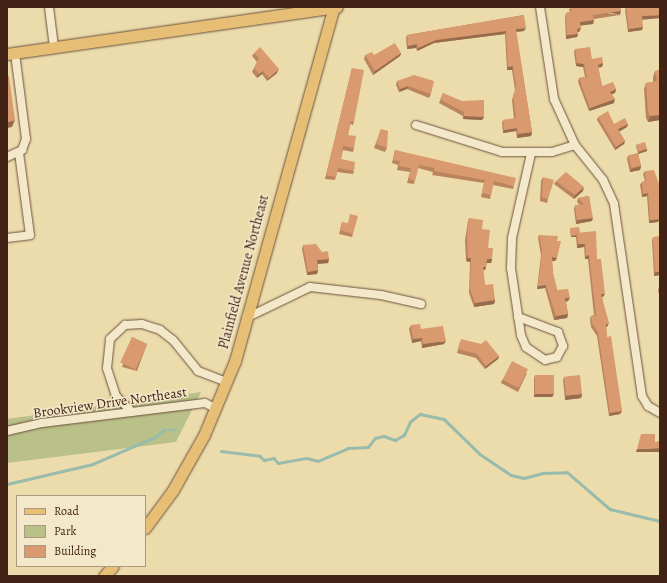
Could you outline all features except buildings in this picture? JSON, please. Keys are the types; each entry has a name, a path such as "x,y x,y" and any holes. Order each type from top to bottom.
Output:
{"main road":[{"path":"11,53 335,7"},
{"name":"Plainfield Avenue Northeast","path":"146,527 173,490 217,408 227,382 335,7"},
{"path":"104,576 112,567"}],"street":[{"path":"49,7 54,47"},
{"path":"540,7 554,99 575,145 603,180 614,204 642,396 648,406 660,412"},
{"path":"7,238 30,235 19,153 26,139 11,53"},
{"path":"416,125 502,152 531,154 575,145"},
{"path":"7,157 19,153"},
{"path":"518,317 558,332 563,346 557,357 545,360 531,353 521,335 518,317 510,252 531,154"},
{"path":"246,318 310,287 382,295 421,304"},
{"path":"132,412 116,396 107,368 110,339 126,325 142,324 160,330 173,340 198,371 227,382"},
{"name":"Brookview Drive Northeast","path":"7,431 132,412 205,403 217,408"}],"green space":[{"path":"201,392 176,442 7,463 7,419"}],"waterway":[{"path":"221,451 260,456 264,460 274,458 278,463 307,458 318,461 348,448 368,447 375,438 384,436 395,440 404,435 410,422 420,414 444,419 480,454 511,475 524,478 543,473 567,472 610,509 660,521"},
{"path":"7,484 93,464 155,437 164,430 177,430"}]}
